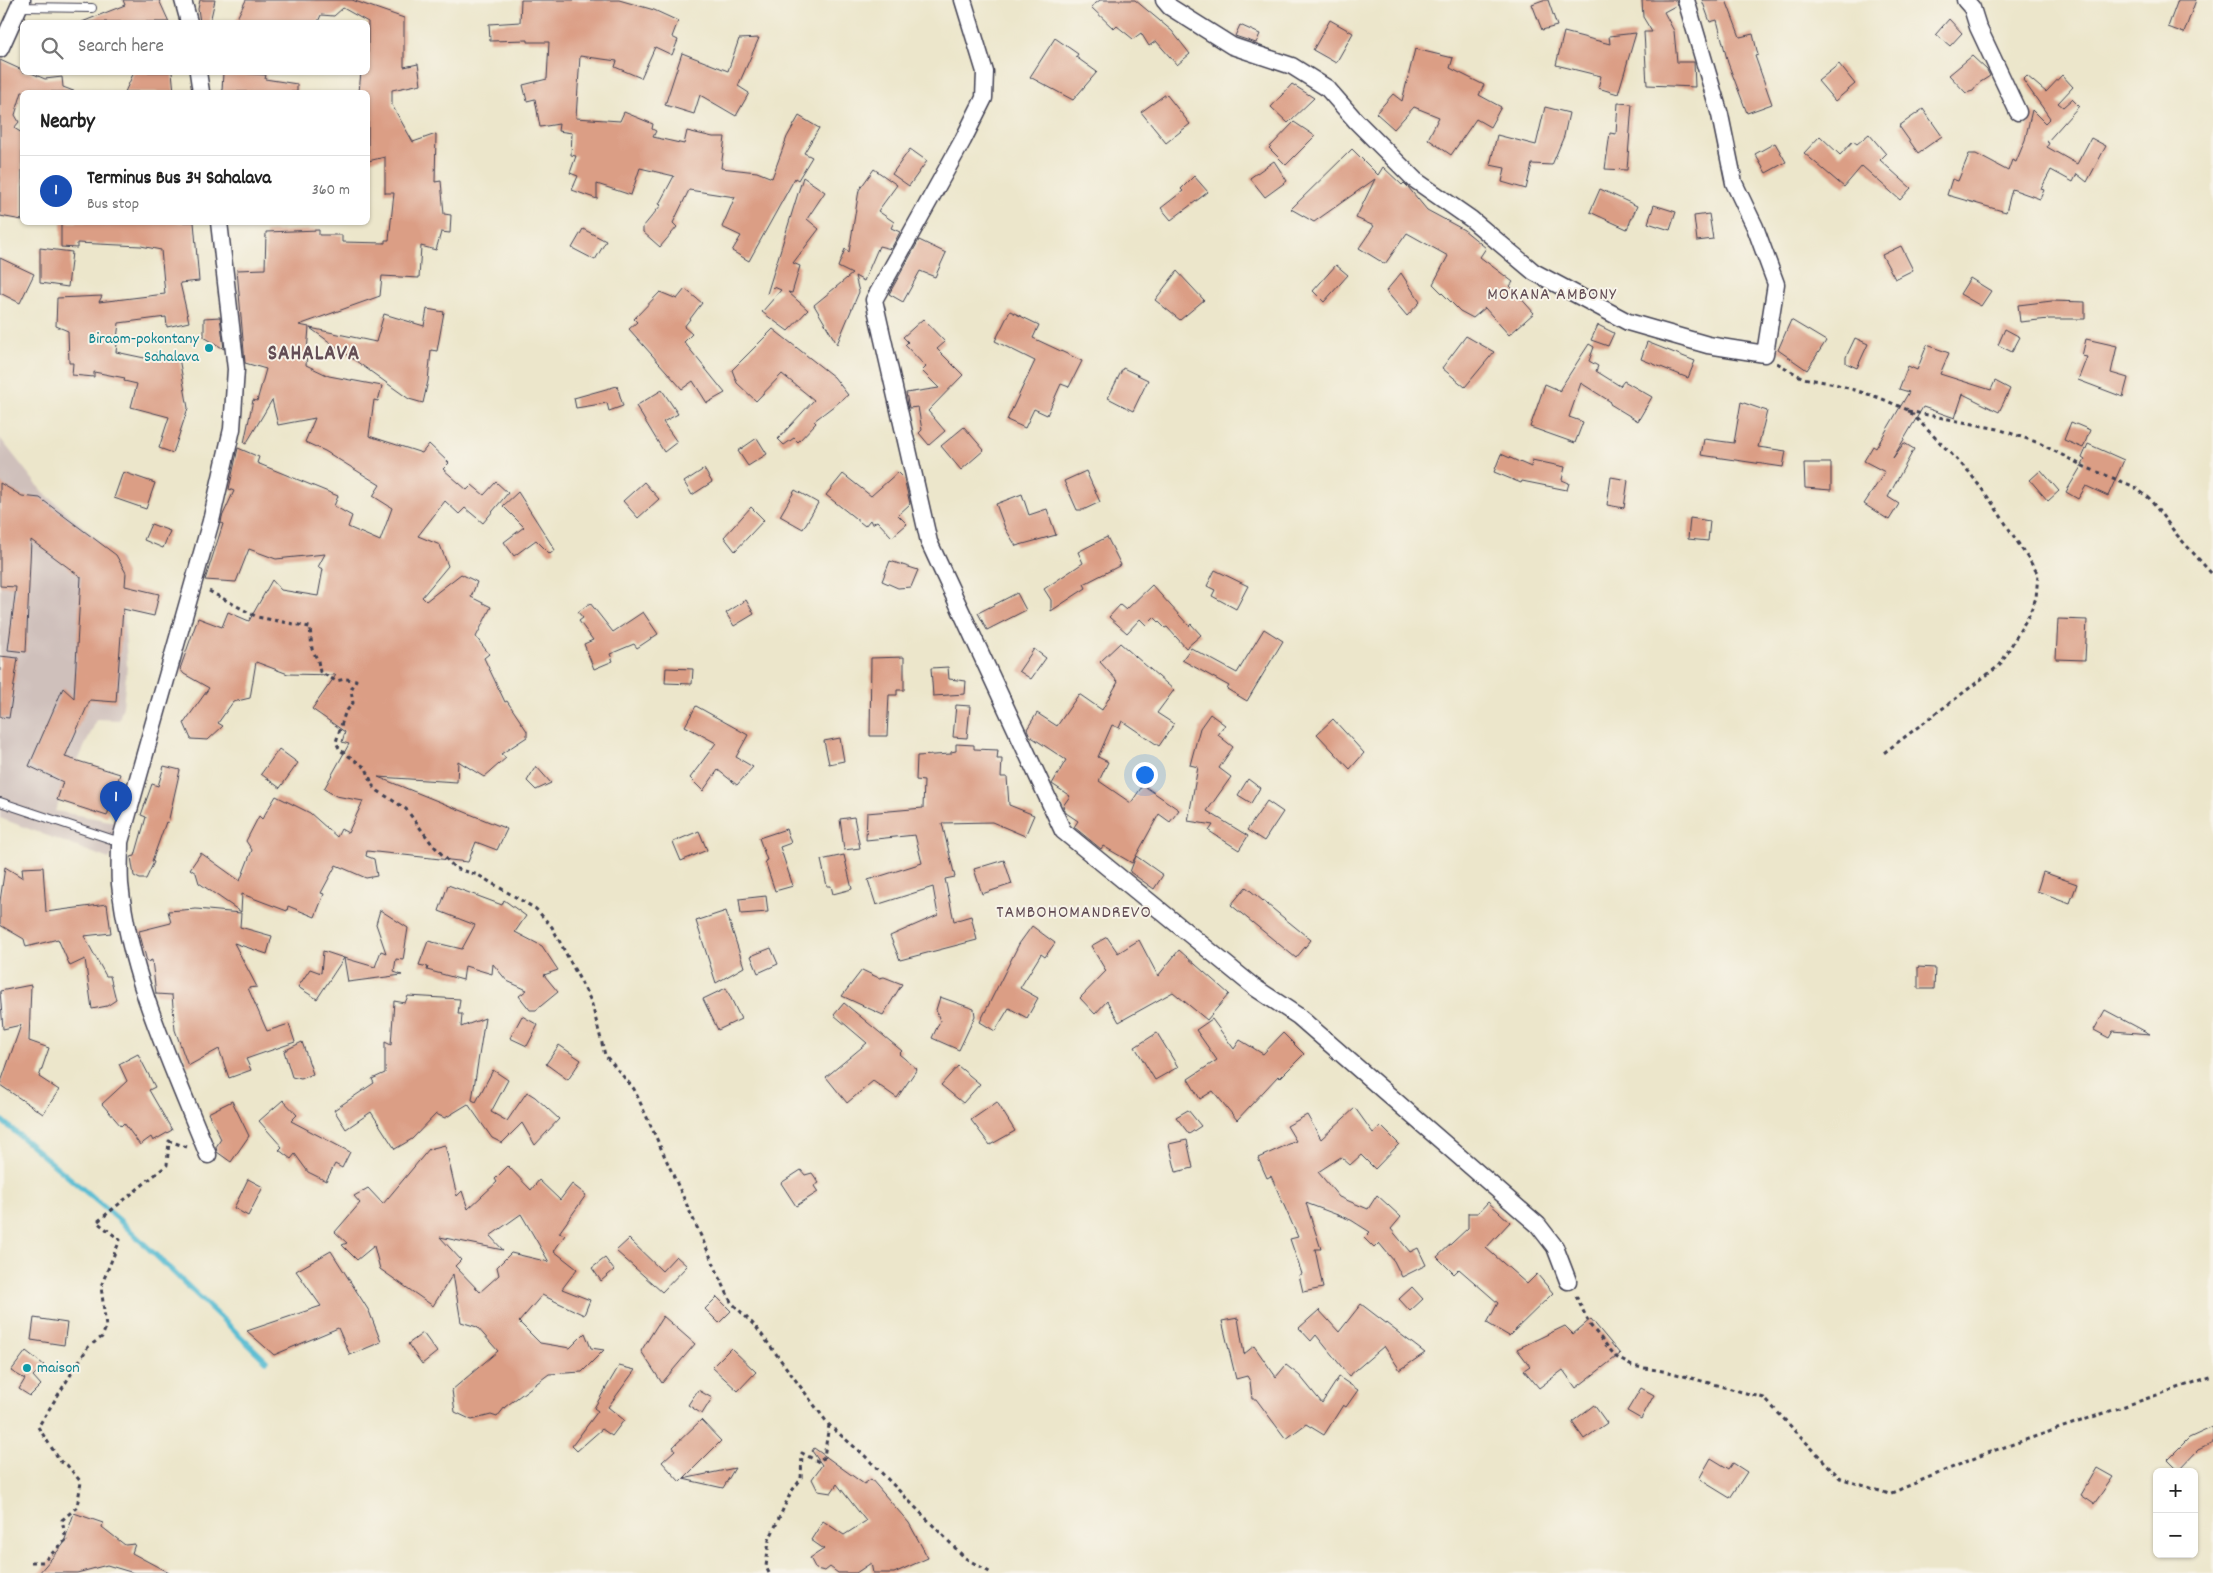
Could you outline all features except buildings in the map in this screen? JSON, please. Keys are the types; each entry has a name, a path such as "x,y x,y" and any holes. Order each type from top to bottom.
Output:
{"street":[{"path":"0,49 22,0"},
{"path":"183,0 188,20"},
{"path":"963,0 984,72 984,98 963,140 874,300 929,542 1062,831 1254,988 1298,1016 1538,1225 1555,1247 1568,1281"},
{"path":"1164,0 1170,7 1232,46 1292,66 1326,88 1415,180 1471,219 1534,272 1628,322 1708,345 1765,354 1776,284 1755,227 1734,184 1720,115 1686,0"},
{"path":"1965,0 1972,8 1978,27 2018,112"},
{"path":"198,75 201,90"},
{"path":"208,1155 148,1004 127,924 120,884 120,842 211,521 232,429 236,369 219,225"}],"lane":[{"path":"27,0 24,7 92,8"},
{"path":"0,802 120,842"}],"path":[{"path":"1765,354 1787,370 1803,378 1835,384 1880,398 1908,410 1998,429 2039,443 2085,467 2133,486 2150,498 2177,535 2213,576"},
{"path":"1881,755 2000,665 2029,615 2039,586 2038,574 1994,504 1970,472 1908,410"},
{"path":"192,585 209,591 257,617 310,627 312,649 318,661 320,672 336,682 345,679 356,680 351,690 353,703 345,713 336,742 340,750 366,768 373,786 406,809 432,844 455,868 478,875 536,909 552,927 591,1001 605,1056 634,1089 731,1302 756,1326 829,1425 865,1456 965,1558 991,1573"},
{"path":"30,1562 43,1562 66,1540 62,1520 77,1507 81,1482 67,1465 61,1462 38,1427 88,1347 102,1337 106,1327 101,1286 120,1240 97,1222 166,1165 169,1141 208,1155"},
{"path":"1568,1281 1590,1325 1616,1357 1632,1366 1669,1372 1764,1398 1840,1478 1889,1494 1987,1453 2213,1376"},
{"path":"769,1573 766,1567 769,1540 791,1492 801,1479 802,1453 819,1462 824,1457 829,1425"}],"shaded area":[{"path":"0,438 41,490 121,560 127,666 123,706 119,720 97,719 55,811 116,822 120,842 109,859 0,818"}],"waterway":[{"path":"0,1119 118,1219 266,1361"}],"place":[{"name":"Biraom-pokontany Sahalava","path":"209,348"},
{"name":"Terminus Bus 34 Sahalava","path":"116,822"},
{"name":"maison","path":"27,1368"}],"district":[{"name":"MOKANA AMBONY","path":"1552,295"},
{"name":"SAHALAVA","path":"314,355"},
{"name":"TAMBOHOMANDREVO","path":"1074,913"}]}
